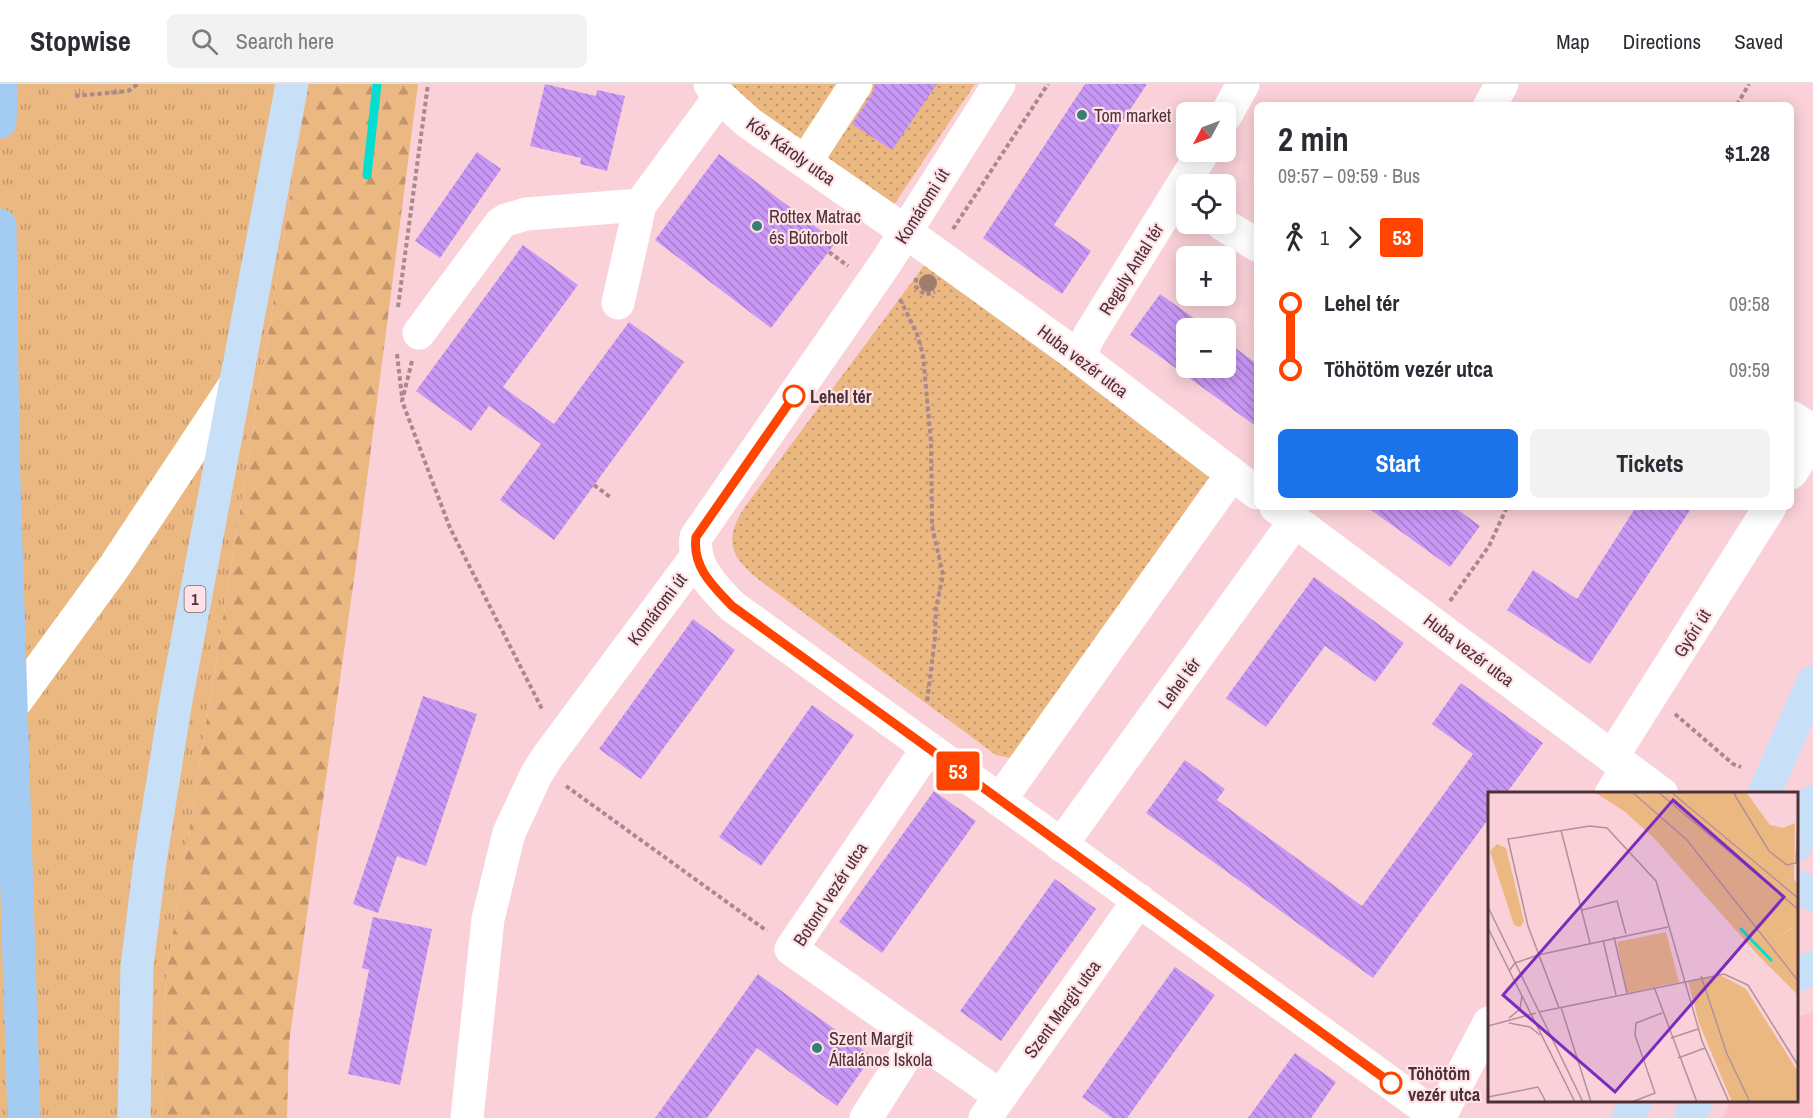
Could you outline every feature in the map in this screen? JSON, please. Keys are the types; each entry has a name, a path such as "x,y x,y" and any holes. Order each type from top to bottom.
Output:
{"highway":[{"path":"0,122 1,84"},
{"path":"0,225 3,448 24,1118"}],"main road":[{"name":"1","path":"134,1118 138,966 150,862 175,706 292,84"},
{"path":"1765,792 1813,682"},
{"path":"1798,842 1813,802"},
{"path":"1798,886 1813,895"},
{"path":"1798,975 1813,967"},
{"path":"1628,1118 1634,1103"},
{"path":"1690,1118 1695,1103"}],"street":[{"path":"806,161 856,84"},
{"name":"Komáromi út","path":"467,1118 488,919 509,834 536,775 558,741 696,557 694,548 696,537 906,232 999,84"},
{"path":"1233,102 1243,84"},
{"path":"1492,102 1502,84"},
{"name":"Kós Károly utca","path":"712,95 717,94 749,123 906,232"},
{"path":"618,303 640,205 712,95"},
{"path":"408,339 500,224 506,220 526,214 640,205"},
{"name":"Reguly Antal tér","path":"1079,357 1090,334 1176,206"},
{"name":"Huba vezér utca","path":"906,232 1079,357 1244,483"},
{"path":"1236,232 1254,243"},
{"path":"11,708 114,567 236,383"},
{"path":"1794,419 1813,431"},
{"path":"1794,468 1813,438"},
{"path":"1000,800 1244,483"},
{"name":"Győri út","path":"1617,773 1651,698 1768,510"},
{"name":"Huba vezér utca","path":"1286,514 1432,622 1617,773 1658,792"},
{"name":"Lehel tér","path":"1061,845 1286,514"},
{"path":"696,557 707,579 732,606 1439,1118 1488,1025"},
{"name":"Botond vezér utca","path":"928,748 791,949 917,1038 992,1107"},
{"name":"Szent Margit utca","path":"992,1107 1139,900"},
{"path":"866,1118 917,1038"}],"path":[{"path":"75,96 128,91 138,84"},
{"path":"398,309 428,84"},
{"path":"934,252 961,219 1048,84"},
{"path":"1739,102 1749,84"},
{"path":"829,252 848,266"},
{"path":"900,299 917,334 923,355 931,442 933,526 943,574 936,608 927,702"},
{"path":"402,401 408,339"},
{"path":"408,339 402,401 450,528 558,741"},
{"path":"594,485 610,497"},
{"path":"1432,622 1457,592 1489,546 1506,510"},
{"path":"1651,698 1660,702 1733,765"},
{"path":"536,775 558,779 791,949"}],"shaded area":[{"path":"1813,1012 1813,1118 1723,1118 1730,1103 1798,1103 1798,1017"}],"green space":[{"path":"0,84 308,84 166,976 161,1118 0,1118"},
{"path":"308,84 418,84 355,572 289,1043 287,1118 161,1118 166,976"},
{"path":"731,84 975,84 893,206 788,134"},
{"path":"934,252 1232,474 1011,758 996,755 758,579 741,563 733,547 734,529 744,508"}],"building":[{"path":"545,84 596,96 597,90 625,96 607,171 580,164 581,158 530,146"},
{"path":"875,84 937,84 892,150 852,124 872,94"},
{"path":"1085,84 1147,84 1054,225 1091,251 1062,294 983,238"},
{"path":"477,152 501,169 440,258 415,241"},
{"path":"719,154 836,242 771,328 655,240"},
{"path":"523,245 578,285 503,387 554,424 629,322 684,362 554,540 500,500 541,444 489,406 471,431 416,391"},
{"path":"1160,294 1194,318 1176,318 1176,368 1130,335"},
{"path":"1236,348 1254,362 1254,425 1189,378 1236,378"},
{"path":"1371,510 1458,510 1480,526 1450,567"},
{"path":"1634,510 1690,510 1590,664 1507,610 1533,570 1577,599"},
{"path":"1314,577 1404,643 1375,682 1325,646 1266,727 1226,698"},
{"path":"693,619 735,650 641,779 599,749"},
{"path":"1461,683 1543,743 1507,792 1488,792 1488,819 1373,978 1146,813 1185,760 1225,789 1217,800 1362,906 1473,754 1432,724"},
{"path":"423,696 477,714 426,866 397,856 378,913 353,904"},
{"path":"812,705 854,735 761,866 719,837"},
{"path":"934,791 976,821 882,953 839,922"},
{"path":"1055,879 1096,909 1001,1041 960,1011"},
{"path":"373,917 432,929 400,1085 348,1074 369,970 362,968"},
{"path":"1175,967 1215,995 1127,1118 1112,1118 1082,1097"},
{"name":"Szent Margit Általános Iskola","path":"758,974 872,1056 837,1106 757,1048 707,1118 655,1118"},
{"path":"1295,1053 1336,1082 1311,1118 1248,1118"}],"waterway":[{"path":"367,175 377,84"}],"bus line":[{"name":"53","path":"794,396 696,537 694,548 696,557 707,579 732,606 1391,1083"}],"place":[{"name":"Tom market","path":"1082,115"},
{"name":"Rottex Matrac és Bútorbolt","path":"757,226"},
{"name":"Lehel tér","path":"794,396"},
{"name":"Szent Margit Általános Iskola","path":"817,1048"},
{"name":"Töhötöm vezér utca","path":"1391,1083"}]}
